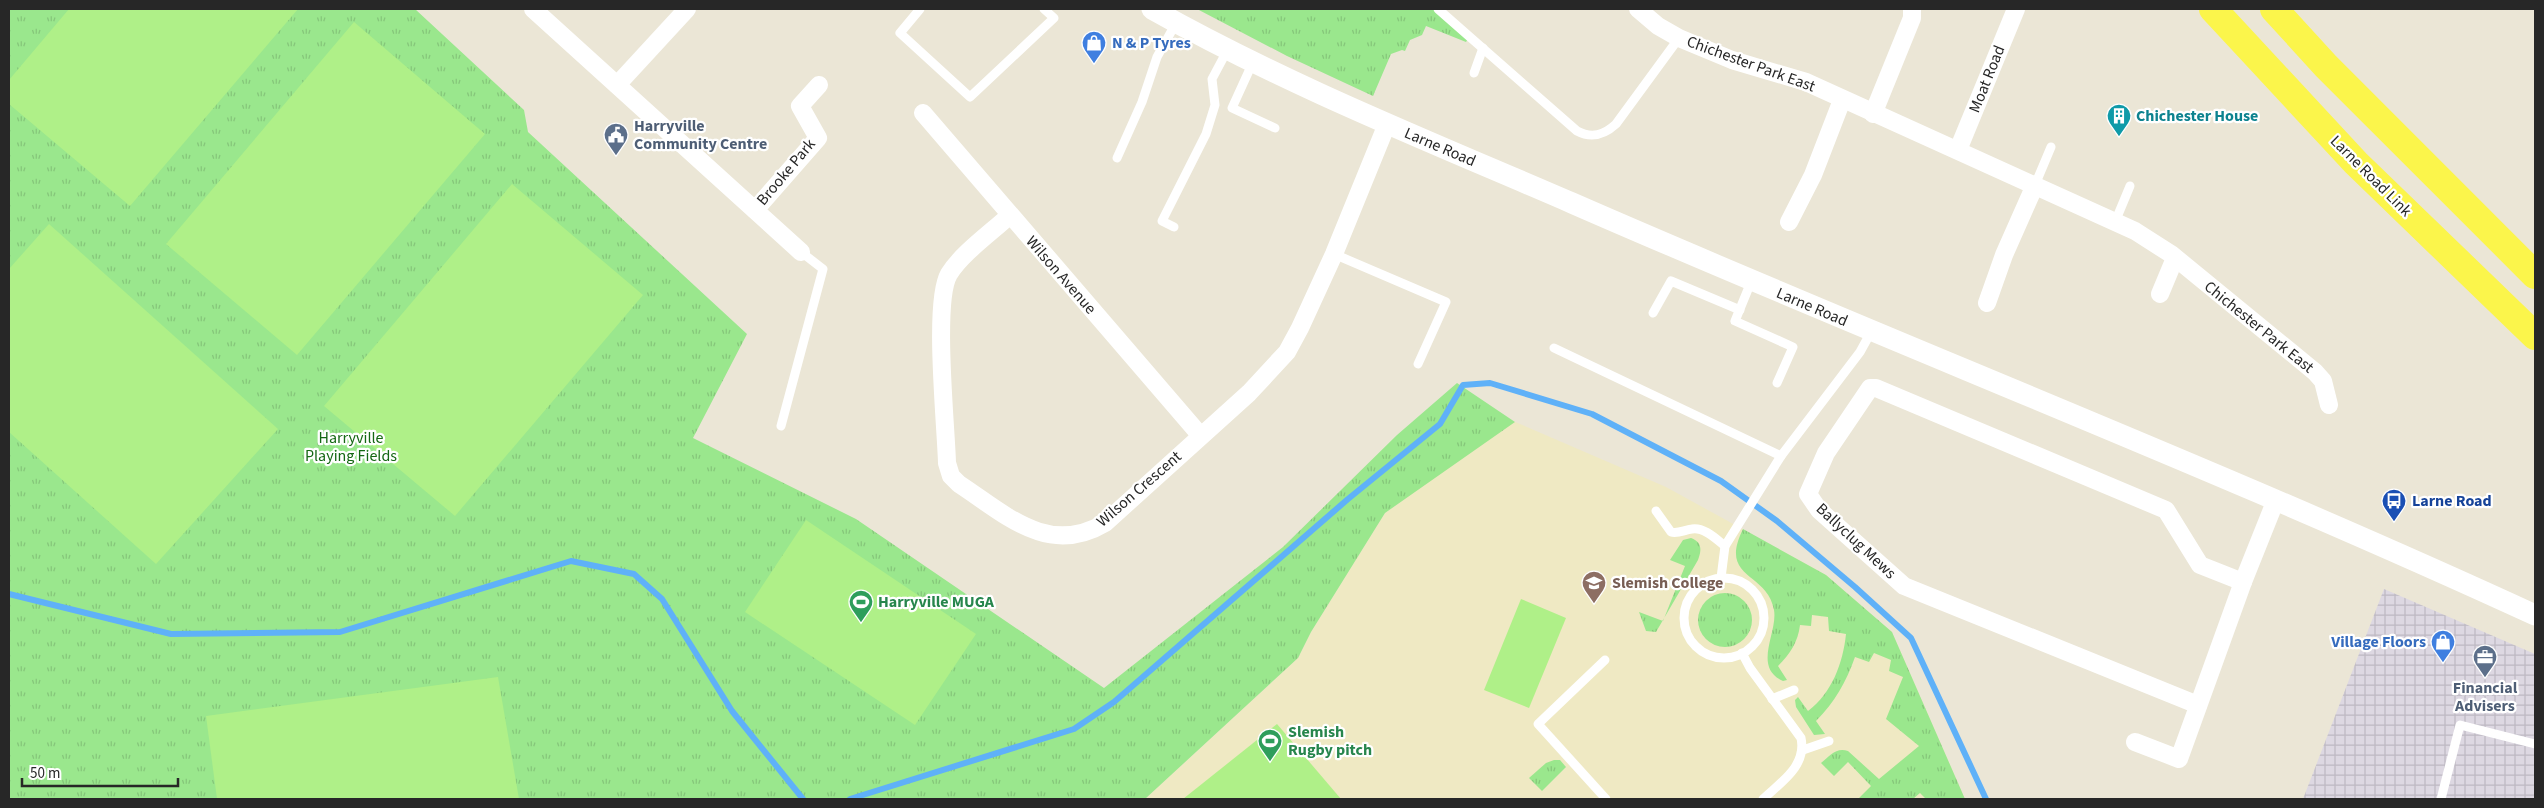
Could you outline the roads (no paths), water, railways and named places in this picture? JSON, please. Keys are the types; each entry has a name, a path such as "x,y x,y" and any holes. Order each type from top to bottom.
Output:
{"main road":[{"name":"Larne Road Link","path":"2213,9 2356,163 2535,336"},
{"path":"2274,9 2326,66 2535,275"}],"street":[{"path":"618,85 687,9"},
{"name":"Larne Road","path":"1152,9 1296,84 1387,124 1751,282 2040,400 2535,615"},
{"name":"Chichester Park East","path":"1638,9 1658,26 1679,38 1732,60 1806,82 1842,100 1958,150 2135,231 2175,258 2315,372 2323,381 2329,405"},
{"path":"1873,114 1912,18 1912,9"},
{"name":"Moat Road","path":"1958,150 2016,9"},
{"name":"Brooke Park","path":"543,12 618,85 800,252"},
{"name":"Brooke Park","path":"755,210 818,138 800,106 819,85"},
{"path":"1789,222 1813,175 1842,100"},
{"name":"Wilson Avenue","path":"923,113 1200,435"},
{"name":"Wilson Crescent","path":"1010,215 956,265 948,276 943,290 942,313 947,464 954,479 1028,528 1050,536 1069,535 1090,530 1105,523 1200,435 1248,394 1287,352 1334,254 1387,124"},
{"path":"1987,303 2004,255 2035,185"},
{"path":"2160,294 2175,258"},
{"name":"Ballyclug Mews","path":"2198,705 1904,586 1819,510 1808,494 1826,453 1870,388 1876,388 2166,510 2200,565 2243,582"},
{"path":"2135,742 2179,759 2243,582 2275,502"}],"lane":[{"path":"920,9 900,33 970,96 1054,18 1044,9"},
{"path":"1438,9 1577,131 1593,136 1606,132 1616,124 1679,38"},
{"path":"1117,158 1142,102 1157,57 1177,22"},
{"path":"1474,73 1483,48"},
{"path":"1174,227 1162,221 1206,134 1215,105 1212,79 1228,49"},
{"path":"1253,62 1232,108 1275,128"},
{"path":"2035,185 2051,147"},
{"path":"2115,222 2130,186"},
{"path":"781,426 823,269 800,252"},
{"path":"1334,254 1446,302 1418,364"},
{"path":"1653,313 1671,281 1740,310"},
{"path":"1751,282 1734,321 1793,347 1778,383"},
{"path":"1721,578 1725,546 1781,456 1860,352 1871,332"},
{"path":"1554,348 1781,456"},
{"path":"1656,511 1671,532 1692,529 1702,530 1725,546"},
{"path":"1721,578 1734,579 1747,585 1756,595 1762,607 1764,621 1760,634 1753,645 1742,653 1729,657 1716,657 1704,653 1691,640 1684,622 1684,609 1693,592 1708,581 1721,578"},
{"path":"1742,653 1772,699 1801,738 1803,750 1800,761 1786,778 1763,799"},
{"path":"1605,660 1538,724 1606,799"},
{"path":"1772,699 1794,690"},
{"path":"2442,799 2460,725 2535,744"},
{"path":"1803,750 1829,741"}],"waterway":[{"path":"850,799 1074,729 1114,702 1348,499 1440,424 1463,385 1490,383 1592,414 1721,481 1777,521 1855,587 1911,638 1986,799"},
{"path":"9,594 171,634 340,632 571,561 634,574 662,599 732,711 803,799"}],"place":[{"name":"N & P Tyres","path":"1094,64"},
{"name":"Chichester House","path":"2119,137"},
{"name":"Harryville Community Centre","path":"616,156"},
{"name":"Larne Road","path":"2394,522"},
{"name":"Slemish College","path":"1594,604"},
{"name":"Harryville MUGA","path":"861,623"},
{"name":"Village Floors","path":"2443,663"},
{"name":"Financial Advisers","path":"2485,678"},
{"name":"Slemish Rugby pitch","path":"1270,762"}],"park label":[{"name":"Harryville Playing Fields","path":"351,447"}]}
